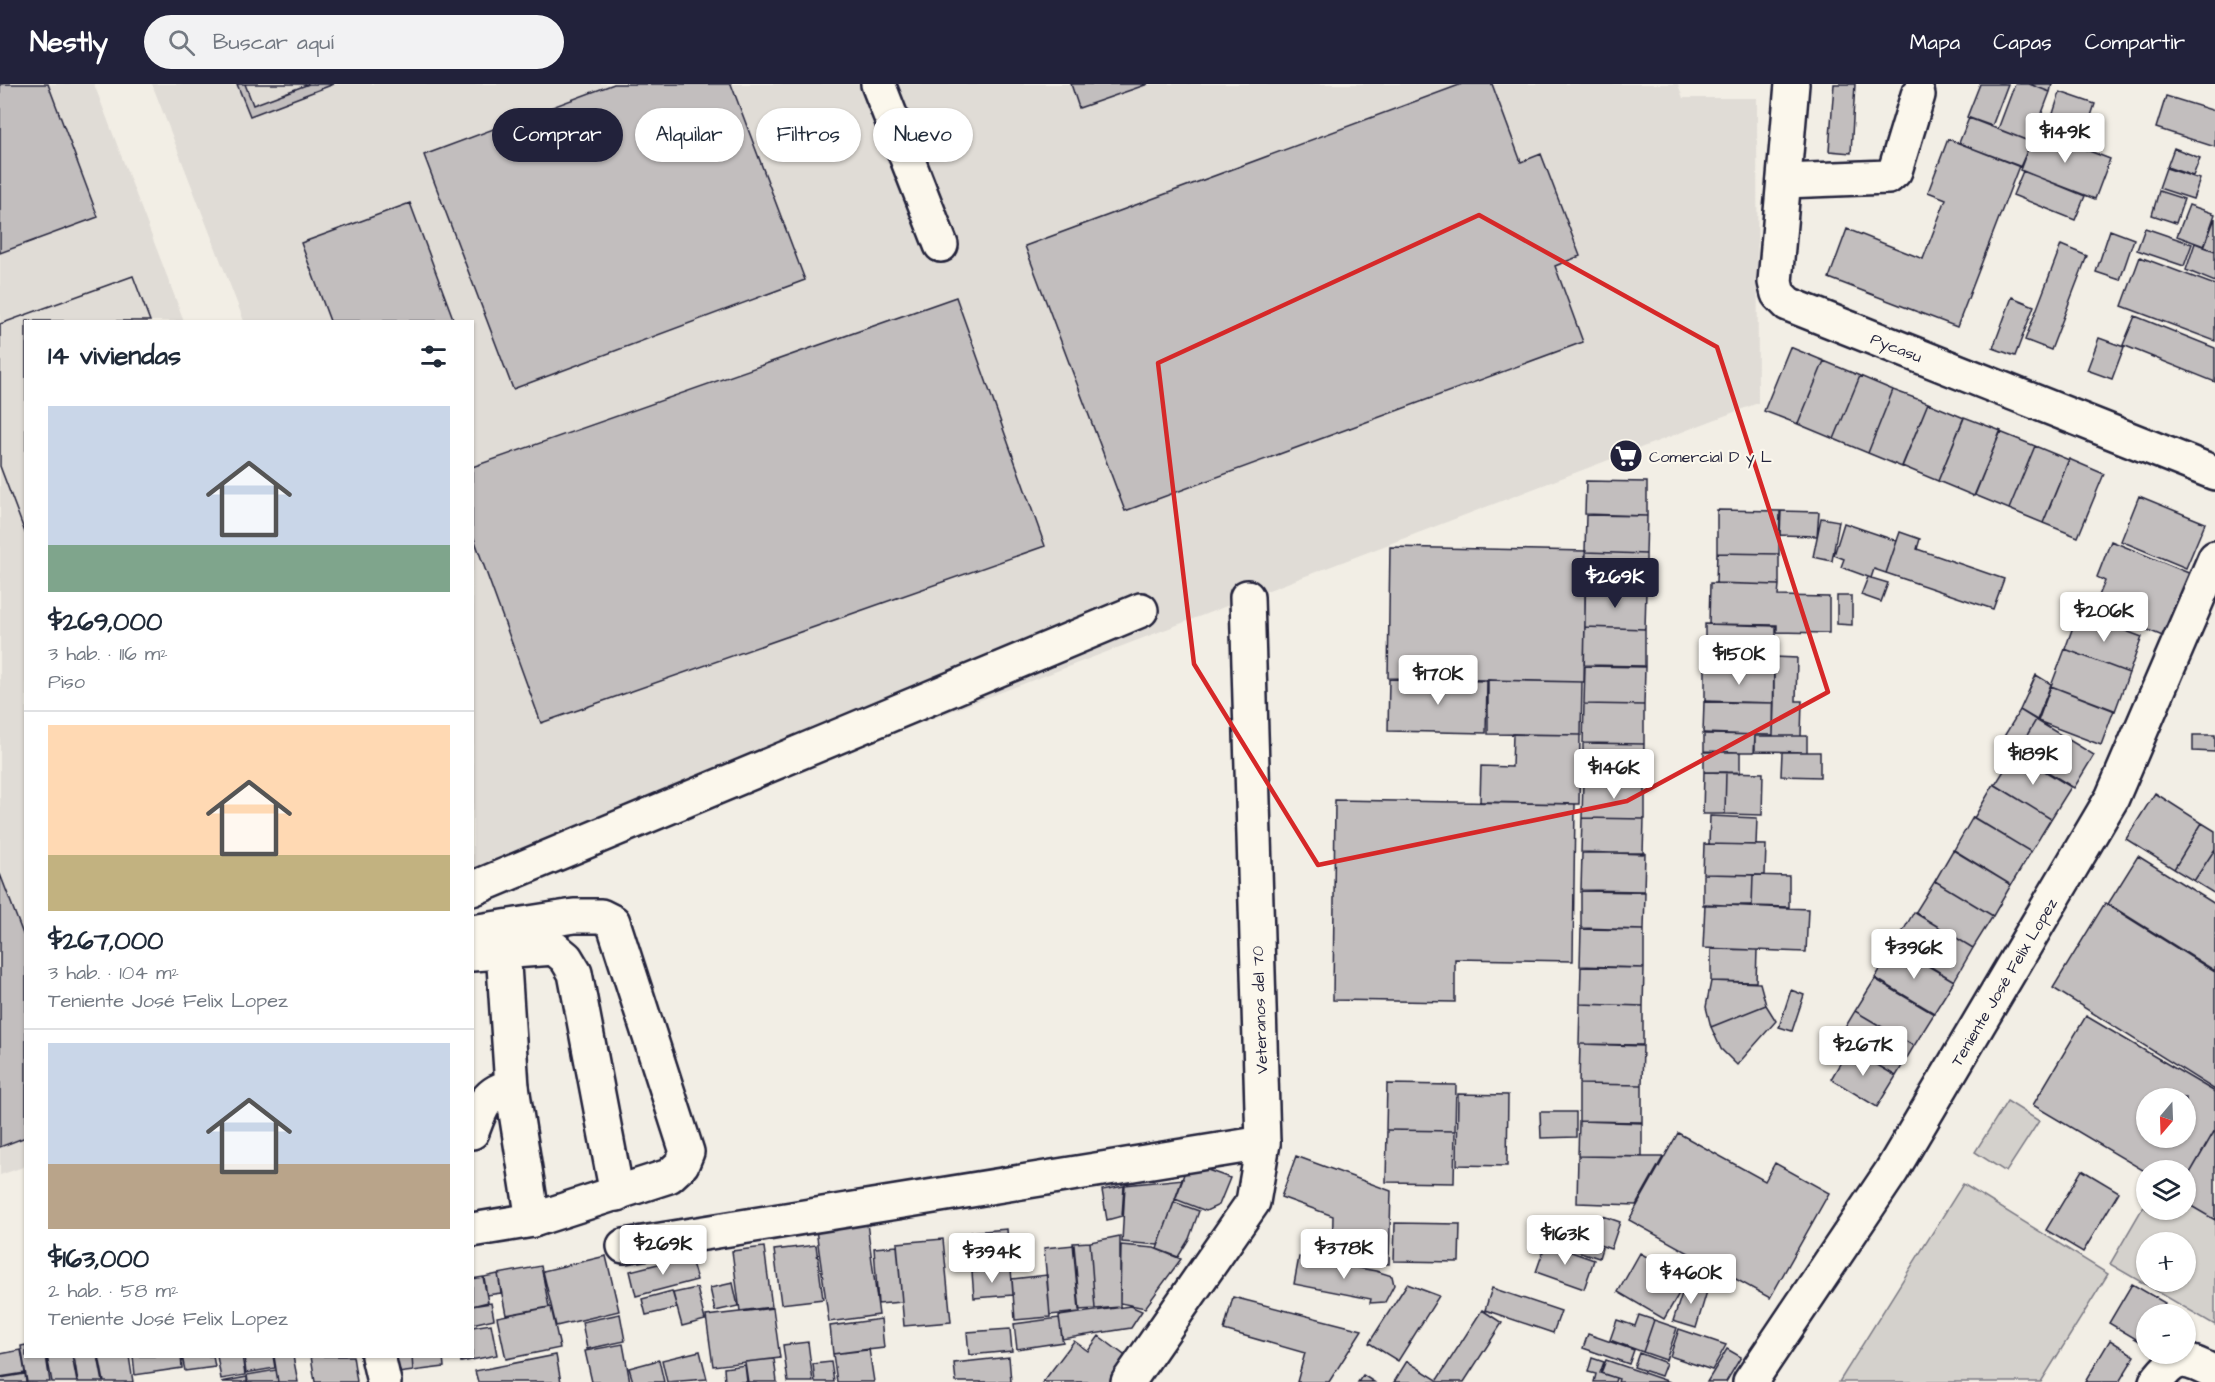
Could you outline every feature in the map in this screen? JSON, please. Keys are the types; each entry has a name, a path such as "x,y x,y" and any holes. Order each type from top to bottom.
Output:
{"street":[{"path":"878,84 941,245"},
{"name":"Pycasu","path":"1792,84 1775,282 1778,294 1788,304 2215,473"},
{"path":"1784,181 1888,177 1894,171 1918,95"},
{"name":"Teniente José Felix Lopez","path":"1749,1382 1891,1172 2112,798 2215,558"},
{"name":"Veteranos del 70","path":"1128,1382 1253,1202 1263,1143 1247,597"},
{"path":"474,888 1141,610"},
{"path":"474,932 574,916 601,916 613,922 687,1152 682,1164 669,1176 533,1220 474,1230"},
{"path":"533,1220 488,952 554,948 566,958 575,973 617,1194"},
{"path":"474,1127 483,1103 502,1088 512,1087"},
{"path":"624,1246 1263,1143"},
{"path":"378,1358 384,1382"},
{"path":"2156,1382 2168,1366 2188,1360 2215,1372"}],"highlighted area":[{"path":"1479,215 1717,347 1828,692 1627,801 1318,865 1194,664 1158,363"}],"shaded area":[{"path":"0,84 94,84 184,320 24,320 24,1167 0,1175"},
{"path":"152,84 1678,84 1683,98 1757,98 1758,403 474,894 474,320 244,320"},
{"path":"2007,1101 2039,1121 2006,1172 1975,1152"},
{"path":"1963,1184 2108,1274 2041,1382 1839,1382"},
{"path":"2196,1193 2215,1204 2215,1325 2196,1314 2196,1304 2179,1304 2158,1292 2196,1292 2196,1232 2136,1232 2136,1279 2110,1264 2136,1219 2196,1220"}],"building":[{"path":"0,84 48,84 98,217 0,253"},
{"path":"237,84 334,84 250,116"},
{"path":"245,84 309,84 253,105"},
{"path":"614,84 731,84 740,108 635,108 635,162 744,162 744,118 756,150 756,162 760,162 805,280 513,389 424,155 492,130 492,162 623,162 623,108 550,108"},
{"path":"1071,84 1148,84 1079,108"},
{"path":"1462,84 1492,84 1521,162 1541,154 1580,256 1555,266 1583,342 1125,511 1025,246"},
{"path":"1834,84 1855,84 1851,153 1829,151"},
{"path":"1980,84 2008,84 1992,126 1967,117"},
{"path":"2015,84 2029,84 2050,92 2031,142 1998,129"},
{"path":"2029,84 2052,84 2050,92"},
{"path":"2060,92 2095,104 2085,134 2050,123"},
{"path":"2166,96 2215,111 2215,147 2156,128"},
{"path":"1969,118 2031,142 2020,167 1959,143"},
{"path":"2035,130 2110,159 2095,199 2020,170"},
{"path":"1948,139 2019,166 1957,327 1829,278 1847,229 1923,259 1946,199 1928,192"},
{"path":"2174,148 2200,158 2193,176 2167,167"},
{"path":"2166,168 2200,179 2193,199 2159,188"},
{"path":"2023,171 2085,196 2075,220 2013,195"},
{"path":"2159,191 2184,199 2176,223 2152,215"},
{"path":"410,203 454,320 330,320 301,243"},
{"path":"2189,205 2215,214 2204,246 2177,236"},
{"path":"2215,218 2215,251 2204,247"},
{"path":"2145,228 2192,244 2184,266 2137,250"},
{"path":"2110,230 2134,239 2120,280 2096,272"},
{"path":"2195,243 2215,251 2215,282 2186,270"},
{"path":"2061,245 2087,256 2051,350 2025,340"},
{"path":"2140,257 2215,285 2215,341 2122,306"},
{"path":"133,276 150,320 24,320 24,530 0,466 0,324"},
{"path":"133,276 150,320 24,320 24,530 0,466 0,324"},
{"path":"956,297 1045,546 541,723 474,539 474,466"},
{"path":"2012,297 2034,306 2015,356 1993,348"},
{"path":"2135,316 2215,348 2215,382 2123,345"},
{"path":"2099,338 2124,347 2112,379 2087,370"},
{"path":"1790,347 1824,361 1798,424 1764,411"},
{"path":"1824,361 1860,376 1834,439 1798,424"},
{"path":"1860,376 1893,390 1868,453 1834,439"},
{"path":"1893,390 1928,403 1902,467 1868,453"},
{"path":"1928,403 1964,418 1938,481 1902,466"},
{"path":"1964,417 2001,431 1974,496 1938,481"},
{"path":"2000,432 2035,446 2009,509 1975,495"},
{"path":"2035,446 2069,460 2043,523 2009,509"},
{"path":"2069,459 2104,474 2078,537 2043,523"},
{"path":"1586,481 1647,482 1647,516 1585,514"},
{"path":"2139,496 2205,523 2186,568 2121,541"},
{"path":"1717,510 1780,511 1779,554 1717,553"},
{"path":"1781,511 1819,512 1817,536 1780,535"},
{"path":"1586,515 1647,516 1646,554 1585,552"},
{"path":"1821,518 1839,521 1832,561 1813,557"},
{"path":"1844,523 1897,541 1886,573 1874,569 1871,578 1841,567 1844,559 1834,555"},
{"path":"1900,532 1920,539 1917,549 2004,579 1993,609 1886,573"},
{"path":"2111,541 2191,574 2165,637 2094,608 2105,581 2097,577"},
{"path":"1390,547 1586,551 1584,682 1388,678"},
{"path":"1585,552 1646,554 1646,590 1585,590"},
{"path":"1717,553 1779,554 1779,585 1716,583"},
{"path":"1868,577 1888,583 1881,602 1861,595"},
{"path":"1710,583 1779,585 1778,596 1829,597 1829,633 1777,632 1777,625 1709,624"},
{"path":"1585,589 1646,590 1645,629 1585,627"},
{"path":"1837,596 1852,596 1852,625 1837,624"},
{"path":"2078,613 2142,637 2129,673 2065,649"},
{"path":"1705,624 1776,626 1776,670 1705,668"},
{"path":"1585,627 1645,629 1645,666 1584,665"},
{"path":"2065,649 2129,673 2115,711 2051,686"},
{"path":"1774,657 1797,658 1796,701 1802,701 1801,736 1773,736"},
{"path":"1585,666 1645,667 1644,705 1584,704"},
{"path":"1705,668 1774,670 1774,703 1705,702"},
{"path":"2036,675 2051,684 2037,720 2020,710"},
{"path":"1389,679 1487,681 1486,733 1388,731"},
{"path":"1488,680 1582,682 1581,735 1488,734"},
{"path":"2051,686 2114,710 2101,745 2038,721"},
{"path":"1704,701 1774,703 1773,735 1703,734"},
{"path":"1584,704 1644,705 1644,744 1583,743"},
{"path":"2020,710 2036,720 2016,754 2000,743"},
{"path":"2036,720 2094,755 2074,788 2017,753"},
{"path":"1704,733 1755,735 1754,752 1704,752"},
{"path":"1513,734 1580,735 1579,804 1480,802 1481,766 1512,767"},
{"path":"2193,735 2215,735 2215,752 2193,751"},
{"path":"1755,736 1807,736 1807,752 1755,751"},
{"path":"1583,743 1644,744 1643,781 1583,780"},
{"path":"1704,751 1740,752 1740,773 1704,772"},
{"path":"1782,752 1820,752 1820,777 1781,776"},
{"path":"2015,753 2071,787 2051,819 1995,785"},
{"path":"1704,772 1726,772 1725,814 1703,814"},
{"path":"1726,772 1763,773 1762,815 1725,814"},
{"path":"1583,780 1645,781 1645,819 1582,818"},
{"path":"1994,784 2051,819 2031,852 1974,818"},
{"path":"2155,793 2202,823 2174,869 2126,839"},
{"path":"1335,800 1575,804 1573,961 1455,959 1455,1002 1333,1000"},
{"path":"1710,816 1757,818 1756,845 1709,844"},
{"path":"1973,817 2031,852 2011,885 1954,850"},
{"path":"1582,818 1644,819 1643,854 1581,852"},
{"path":"2202,823 2215,831 2215,849 2194,881 2174,869"},
{"path":"1704,844 1766,845 1765,875 1703,874"},
{"path":"2215,849 2215,894 2194,881"},
{"path":"1953,850 2011,885 1993,916 1935,881"},
{"path":"1582,853 1645,853 1644,891 1581,890"},
{"path":"2138,856 2215,904 2215,971 2108,904"},
{"path":"0,874 24,937 24,1138 0,1147"},
{"path":"1703,874 1753,875 1752,905 1703,905"},
{"path":"1753,875 1789,876 1789,907 1752,906"},
{"path":"1935,881 1993,916 1973,948 1915,913"},
{"path":"1581,891 1645,892 1644,930 1581,928"},
{"path":"2105,903 2215,972 2215,1090 2053,988"},
{"path":"1705,904 1808,909 1806,952 1703,948"},
{"path":"1914,912 1973,948 1954,981 1895,945"},
{"path":"1581,929 1644,930 1644,968 1580,966"},
{"path":"1894,946 1954,981 1934,1013 1875,978"},
{"path":"1711,949 1757,950 1756,982 1711,981"},
{"path":"1581,967 1644,968 1643,1006 1580,1004"},
{"path":"1875,979 1934,1014 1914,1046 1855,1011"},
{"path":"1711,981 1760,983 1766,1005 1711,1027 1706,1007"},
{"path":"1791,990 1804,995 1792,1031 1779,1027"},
{"path":"1580,1004 1643,1006 1643,1045 1579,1044"},
{"path":"1766,1005 1776,1021 1737,1065 1721,1049 1711,1027"},
{"path":"1855,1011 1914,1046 1896,1076 1837,1041"},
{"path":"2086,1016 2215,1092 2215,1130 2196,1163 2196,1160 2136,1160 2136,1166 2033,1105"},
{"path":"1580,1044 1643,1046 1642,1085 1579,1084"},
{"path":"1849,1048 1896,1076 1877,1107 1831,1079"},
{"path":"1387,1084 1456,1085 1455,1131 1386,1130"},
{"path":"1579,1084 1642,1085 1642,1122 1579,1121"},
{"path":"1458,1094 1508,1095 1507,1166 1457,1165"},
{"path":"1540,1112 1576,1112 1576,1137 1541,1138"},
{"path":"1579,1121 1642,1123 1642,1157 1578,1156"},
{"path":"1387,1130 1455,1131 1454,1183 1386,1182"},
{"path":"2215,1130 2215,1220 2196,1209 2196,1163"},
{"path":"1678,1133 1765,1181 1775,1163 1829,1193 1770,1298 1629,1220"},
{"path":"1296,1156 1391,1191 1389,1264 1332,1263 1333,1216 1281,1197"},
{"path":"1578,1156 1663,1157 1636,1205 1577,1203"},
{"path":"1188,1163 1230,1178 1219,1205 1206,1211 1175,1199"},
{"path":"2082,1170 2119,1192 2083,1252 2046,1230"},
{"path":"1183,1179 1158,1245 1122,1242 1125,1185"},
{"path":"1124,1186 1122,1216 1107,1220 1102,1190"},
{"path":"1174,1202 1199,1211 1189,1239 1178,1257 1157,1249"},
{"path":"1603,1216 1620,1222 1611,1249 1594,1243"},
{"path":"867,1223 879,1315 829,1322 816,1230"},
{"path":"1395,1223 1460,1224 1459,1262 1394,1261"},
{"path":"1007,1229 1010,1268 976,1271 972,1232"},
{"path":"1120,1236 1120,1307 1095,1309 1090,1242"},
{"path":"1569,1236 1602,1248 1599,1258 1565,1247"},
{"path":"943,1239 951,1322 904,1326 897,1243"},
{"path":"1090,1242 1095,1309 1079,1310 1073,1243"},
{"path":"1546,1243 1594,1260 1584,1289 1536,1272"},
{"path":"816,1245 823,1299 781,1304 774,1250"},
{"path":"1074,1245 1080,1312 1050,1315 1044,1248"},
{"path":"1121,1245 1154,1248 1181,1259 1145,1308 1120,1303"},
{"path":"897,1246 902,1302 878,1304 874,1248"},
{"path":"764,1247 772,1307 740,1311 732,1251"},
{"path":"1640,1253 1687,1280 1664,1319 1618,1292"},
{"path":"606,1256 619,1311 556,1326 543,1271"},
{"path":"690,1256 697,1280 636,1296 630,1271"},
{"path":"1299,1257 1376,1271 1392,1276 1394,1285 1385,1302 1370,1303 1371,1299 1294,1284"},
{"path":"541,1266 549,1307 506,1315 498,1274"},
{"path":"1011,1269 1013,1295 974,1298 972,1272"},
{"path":"498,1274 501,1293 487,1295 484,1277"},
{"path":"1047,1275 1050,1317 1015,1320 1012,1279"},
{"path":"483,1277 488,1302 474,1306 474,1279"},
{"path":"1686,1281 1708,1288 1696,1328 1673,1321"},
{"path":"733,1283 738,1306 715,1311 710,1288"},
{"path":"1407,1284 1439,1296 1398,1361 1369,1343"},
{"path":"2132,1284 2136,1286 2136,1292 2146,1292 2165,1303 2136,1304 2136,1339 2109,1323"},
{"path":"697,1288 705,1320 682,1326 673,1293"},
{"path":"1492,1288 1561,1311 1553,1333 1485,1310"},
{"path":"672,1291 677,1308 646,1315 642,1299"},
{"path":"1233,1297 1362,1330 1329,1382 1297,1382 1305,1353 1224,1330"},
{"path":"491,1303 494,1319 474,1324 474,1306"},
{"path":"1130,1306 1142,1311 1131,1328 1062,1339 1059,1316"},
{"path":"551,1307 560,1348 506,1359 497,1317"},
{"path":"773,1308 780,1358 713,1366 706,1316"},
{"path":"1482,1310 1502,1323 1464,1382 1394,1382 1407,1361 1437,1380"},
{"path":"620,1314 625,1341 587,1349 582,1322"},
{"path":"1639,1315 1654,1320 1643,1352 1610,1340 1617,1320 1635,1326"},
{"path":"1059,1318 1063,1342 1017,1349 1014,1324"},
{"path":"881,1319 884,1348 833,1354 830,1326"},
{"path":"1654,1320 1677,1328 1666,1360 1643,1352"},
{"path":"491,1324 497,1355 461,1362 460,1358 474,1358 474,1327"},
{"path":"1010,1329 1012,1351 969,1355 967,1332"},
{"path":"1679,1329 1726,1345 1712,1370 1670,1356"},
{"path":"1588,1334 1634,1350 1629,1364 1583,1348"},
{"path":"1099,1336 1128,1358 1110,1382 1043,1382 1074,1341 1088,1351"},
{"path":"2110,1340 2135,1356 2119,1382 2085,1382"},
{"path":"808,1342 813,1382 788,1382 783,1345"},
{"path":"623,1344 630,1382 592,1382 585,1351"},
{"path":"24,1345 24,1358 46,1358 50,1382 27,1382 21,1346"},
{"path":"869,1349 874,1382 837,1382 833,1354"},
{"path":"1727,1349 1741,1357 1726,1382 1707,1382"},
{"path":"21,1350 25,1373 0,1377 0,1354"},
{"path":"700,1351 707,1379 667,1382 662,1360"},
{"path":"1639,1353 1666,1363 1661,1376 1634,1367"},
{"path":"556,1355 561,1382 478,1382 475,1371"},
{"path":"1009,1357 1011,1382 956,1382 954,1363"},
{"path":"47,1358 72,1358 77,1382 52,1382"},
{"path":"74,1358 98,1358 103,1382 78,1382"},
{"path":"99,1358 129,1358 133,1382 104,1382"},
{"path":"133,1358 181,1358 182,1368 135,1375"},
{"path":"182,1358 213,1358 215,1367 185,1371"},
{"path":"217,1358 242,1358 245,1375 221,1379"},
{"path":"244,1358 273,1358 275,1368 246,1373"},
{"path":"274,1358 293,1358 298,1382 278,1382"},
{"path":"311,1358 353,1358 357,1382 315,1382"},
{"path":"396,1358 412,1358 413,1371 398,1373"},
{"path":"412,1358 443,1358 444,1367 413,1371"},
{"path":"1592,1358 1604,1362 1600,1373 1616,1378 1615,1382 1594,1382 1596,1374 1588,1372"},
{"path":"774,1359 777,1382 748,1382 745,1362"},
{"path":"659,1360 664,1382 633,1382 629,1368"},
{"path":"1606,1360 1670,1382 1618,1382 1619,1379 1601,1373"},
{"path":"831,1362 834,1382 815,1382 813,1364"},
{"path":"745,1365 747,1382 725,1382 724,1368"},
{"path":"276,1370 278,1382 248,1382 247,1375"},
{"path":"25,1374 26,1382 0,1382 0,1378"},
{"path":"1363,1375 1374,1382 1358,1382"},
{"path":"247,1377 247,1382 221,1382"}],"place":[{"name":"Comercial D y L","path":"1626,456"}]}
